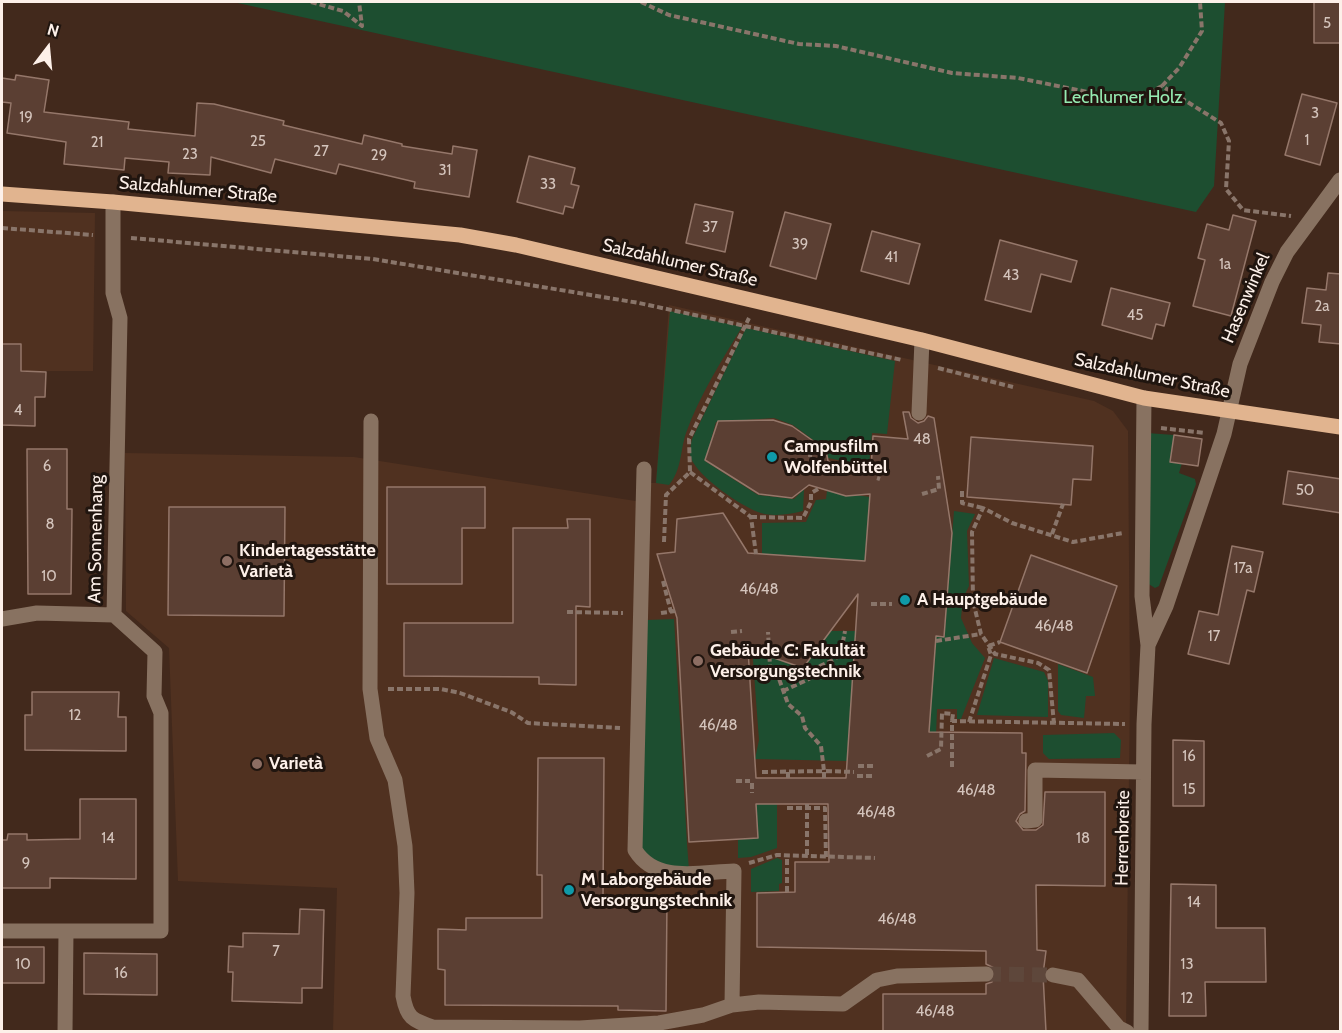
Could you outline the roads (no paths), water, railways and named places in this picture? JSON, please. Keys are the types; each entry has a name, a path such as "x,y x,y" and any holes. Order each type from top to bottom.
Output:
{"main road":[{"name":"Salzdahlumer Straße","path":"2,194 113,202 460,235 516,244 922,340 1144,398 1341,428"}],"street":[{"name":"Hasenwinkel","path":"1230,412 1240,364 1272,282 1287,252 1341,180"},
{"name":"Am Sonnenhang","path":"66,931 161,931 161,713 154,696 155,652 114,615 120,318 113,293 113,202"},
{"path":"919,413 922,340"},
{"name":"Herrenbreite","path":"1141,1032 1143,772 1148,645 1142,596 1144,398"},
{"name":"Herrenbreite","path":"1148,645 1166,606 1230,412"},
{"path":"371,421 370,689 377,738 395,780 403,835 407,893 403,996 406,1011 415,1021 433,1028 618,1026 659,1023 692,1017 732,1005 759,1002 843,1004 877,980 897,976 986,974"},
{"path":"644,469 635,850 652,869 666,873 734,867 732,1005"},
{"path":"2,619 37,613 114,615"},
{"path":"1026,820 1035,820 1035,770 1143,772"},
{"path":"2,931 66,931 65,1032"},
{"path":"1053,975 1078,980 1119,1028 1127,1032"}],"tunnel":[{"path":"986,974 1053,975"}],"place":[{"name":"Campusfilm Wolfenbüttel","path":"772,457"},
{"name":"Kindertagesstätte Varietà","path":"227,561"},
{"name":"A Hauptgebäude","path":"905,600"},
{"name":"Gebäude C: Fakultät Versorgungstechnik","path":"698,661"},
{"name":"Varietà","path":"257,764"},
{"name":"M Laborgebäude Versorgungstechnik","path":"569,890"}],"park label":[{"name":"Lechlumer Holz","path":"1123,98"}]}
